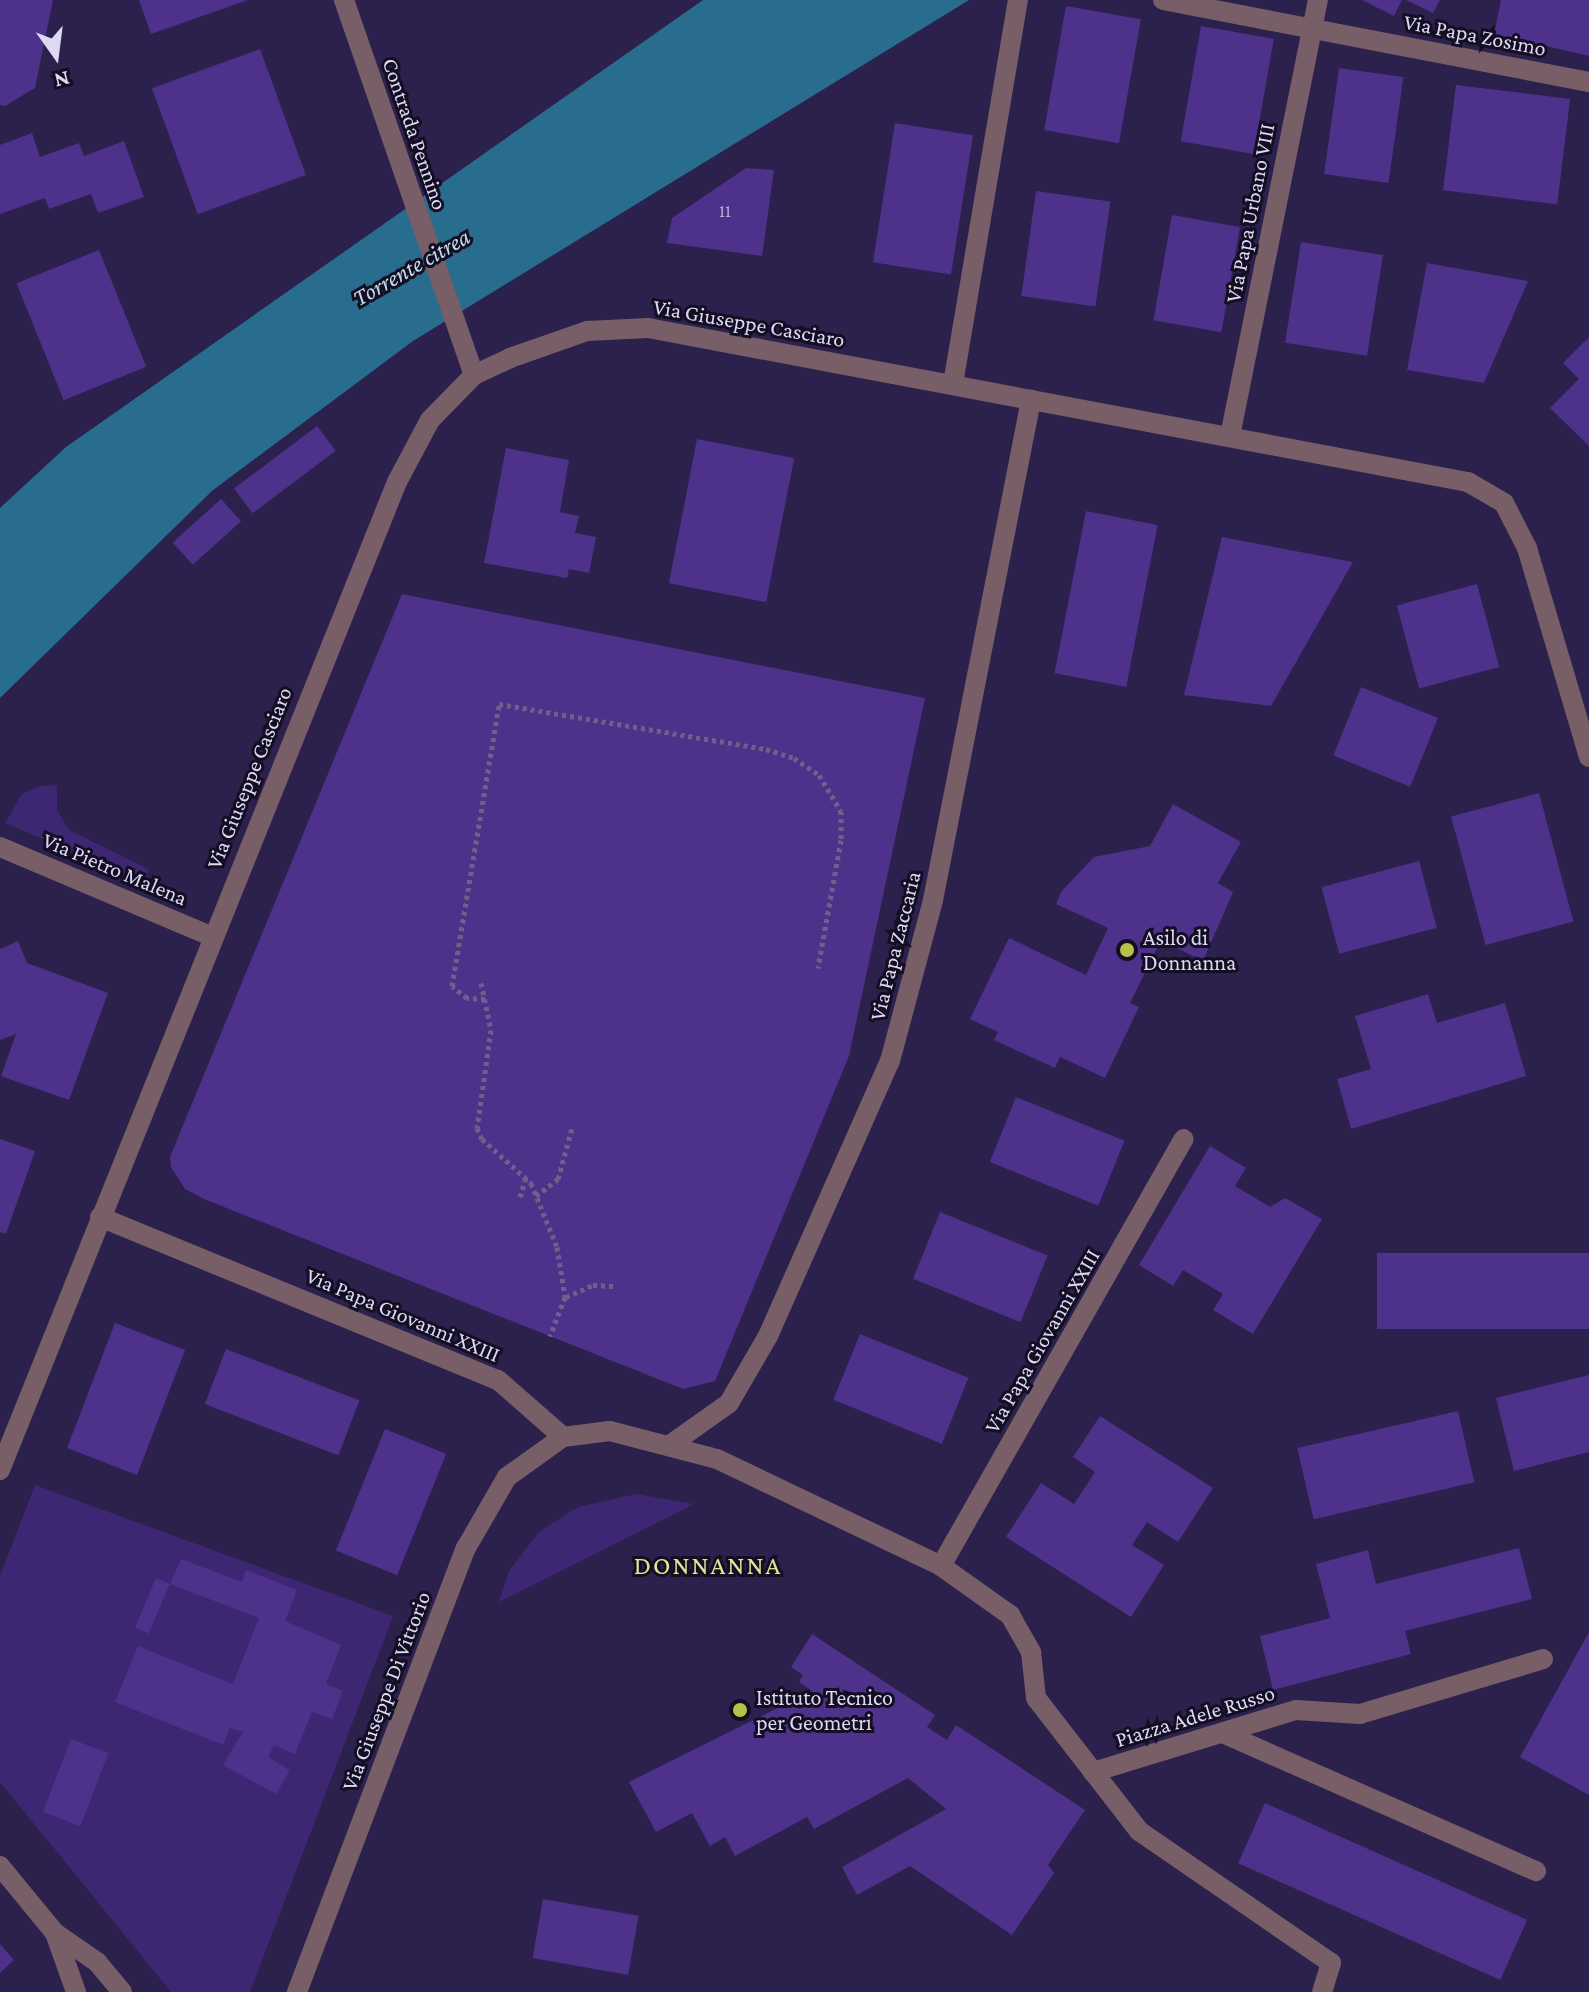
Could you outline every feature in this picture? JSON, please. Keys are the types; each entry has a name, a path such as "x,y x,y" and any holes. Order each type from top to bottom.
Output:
{"street":[{"name":"Contrada Pennino","path":"344,0 474,375"},
{"path":"953,384 1018,0"},
{"name":"Via Papa Zosimo","path":"1163,0 1589,82"},
{"name":"Via Papa Urbano VIII","path":"1230,436 1318,0"},
{"name":"Via Giuseppe Casciaro","path":"0,1470 211,936 397,482 430,420 474,375 587,331 648,328 1468,482 1504,503 1527,548 1589,757"},
{"name":"Via Papa Zaccaria","path":"670,1445 729,1403 768,1336 890,1061 933,900 1031,400"},
{"name":"Via Pietro Malena","path":"0,847 211,936"},
{"name":"Via Papa Giovanni XXIII","path":"941,1566 1184,1139"},
{"name":"Via Papa Giovanni XXIII","path":"100,1217 498,1380 563,1437"},
{"path":"563,1437 610,1431 717,1459 941,1566 1010,1615 1031,1652 1036,1698 1139,1831 1331,1963 1322,1992"},
{"name":"Via Giuseppe Di Vittorio","path":"297,1992 466,1548 507,1477 563,1437"},
{"name":"Piazza Adele Russo","path":"1093,1772 1296,1710 1360,1714 1543,1659"},
{"path":"1225,1734 1536,1871"},
{"path":"0,1866 55,1933 97,1962 122,1992"},
{"path":"55,1933 76,1992"}],"path":[{"path":"485,999 467,998 452,986 499,704 766,749 794,758 819,775 841,811 841,840 818,968"},
{"path":"481,983 490,1048 477,1128 482,1139 526,1177 557,1247 565,1297 550,1336"},
{"path":"536,1196 558,1179 572,1128"},
{"path":"520,1197 526,1177"},
{"path":"565,1297 593,1285 613,1286"}],"shaded area":[{"path":"57,785 57,810 69,830 148,869 147,882 5,823 22,794 39,786"},
{"path":"35,1485 393,1616 250,1992 171,1992 0,1782 0,1576"},
{"path":"636,1494 694,1504 499,1602 509,1571 539,1532 578,1507"}],"water":[{"name":"Torrente citrea","path":"703,0 969,0 413,341 213,490 0,698 0,508 66,447"}],"building":[{"path":"0,0 53,0 35,88 5,106 0,105"},
{"path":"139,0 248,0 151,34"},
{"path":"1362,0 1402,0 1394,16"},
{"path":"1406,0 1440,0 1433,13"},
{"path":"1501,0 1589,0 1589,56 1494,34"},
{"path":"1066,6 1141,19 1119,143 1044,130"},
{"path":"1201,26 1274,39 1254,154 1181,141"},
{"path":"260,49 306,175 198,214 152,88"},
{"path":"1339,68 1403,77 1388,183 1324,174"},
{"path":"1456,85 1570,99 1557,204 1443,190"},
{"path":"895,123 973,135 951,275 873,262"},
{"path":"32,133 40,157 79,143 84,156 124,141 144,197 98,213 91,194 49,209 45,198 0,214 0,145"},
{"path":"746,168 774,170 762,256 667,243 672,218"},
{"path":"1036,191 1110,201 1096,306 1021,296"},
{"path":"1172,215 1240,227 1221,332 1153,320"},
{"path":"1301,242 1383,255 1367,356 1285,343"},
{"path":"99,250 146,367 64,400 16,283"},
{"path":"1427,263 1528,281 1484,383 1407,370"},
{"path":"1589,337 1589,446 1550,408 1579,379 1563,363"},
{"path":"317,426 336,451 253,513 234,489"},
{"path":"697,439 794,458 766,602 669,583"},
{"path":"506,448 569,460 560,512 579,516 575,533 596,537 589,573 569,569 567,578 484,563"},
{"path":"221,499 241,521 193,565 173,542"},
{"path":"1086,511 1158,525 1126,687 1055,673"},
{"path":"1222,537 1353,562 1271,706 1184,695"},
{"path":"1477,584 1499,667 1419,689 1397,605"},
{"path":"402,594 925,698 849,1056 715,1381 683,1389 204,1199 185,1189 171,1167 170,1157"},
{"path":"1361,687 1438,718 1410,787 1333,756"},
{"path":"1539,793 1573,921 1486,945 1451,817"},
{"name":"Asilo di Donnanna","path":"1173,804 1241,842 1218,883 1233,892 1203,961 1161,940 1130,1003 1139,1007 1105,1078 1060,1057 1055,1068 994,1040 998,1032 970,1019 1009,938 1086,975 1108,928 1056,904 1061,892 1094,857 1150,846"},
{"path":"1419,861 1437,928 1339,954 1321,887"},
{"path":"18,941 27,963 108,993 69,1100 1,1076 16,1034 0,1040 0,949"},
{"path":"1428,994 1437,1023 1505,1003 1526,1076 1351,1129 1337,1079 1371,1069 1355,1016"},
{"path":"1016,1097 1124,1141 1098,1206 990,1162"},
{"path":"0,1139 35,1151 6,1234 0,1232"},
{"path":"1210,1146 1246,1168 1235,1186 1270,1207 1285,1198 1322,1219 1253,1334 1213,1310 1223,1294 1183,1270 1173,1286 1139,1265"},
{"path":"940,1212 1048,1255 1021,1322 913,1279"},
{"path":"1377,1253 1589,1253 1589,1329 1377,1329"},
{"path":"115,1323 185,1350 137,1475 67,1448"},
{"path":"860,1334 968,1378 942,1444 833,1400"},
{"path":"226,1349 360,1400 338,1455 205,1404"},
{"path":"1589,1375 1589,1452 1514,1471 1496,1398"},
{"path":"1458,1411 1474,1482 1314,1519 1297,1448"},
{"path":"1100,1416 1213,1488 1178,1542 1147,1522 1132,1545 1164,1565 1131,1617 1006,1537 1041,1483 1074,1504 1095,1472 1073,1457"},
{"path":"385,1429 446,1454 397,1575 336,1550"},
{"path":"1519,1548 1532,1599 1405,1631 1411,1654 1273,1690 1260,1636 1330,1618 1316,1564 1368,1550 1376,1584"},
{"path":"181,1559 242,1582 246,1570 297,1590 285,1621 341,1645 326,1684 343,1691 332,1719 312,1712 295,1754 274,1745 268,1757 290,1770 276,1794 223,1765 243,1732 230,1728 223,1745 115,1702 138,1646 233,1684 259,1618 170,1584"},
{"path":"156,1578 170,1584 149,1634 135,1628"},
{"path":"1589,1632 1589,1795 1520,1757"},
{"path":"812,1634 935,1715 927,1727 947,1740 956,1725 1085,1810 1048,1865 1054,1873 1012,1935 910,1866 857,1895 842,1867 946,1809 908,1778 814,1829 807,1817 735,1856 725,1837 710,1846 692,1813 656,1832 629,1782 812,1691 799,1682 803,1675 791,1667"},
{"path":"71,1739 108,1753 80,1826 43,1812"},
{"path":"1265,1803 1527,1920 1500,1980 1238,1863"},
{"path":"543,1899 639,1916 628,1975 533,1958"},
{"path":"0,1944 14,1960 0,1973"}],"place":[{"name":"Asilo di Donnanna","path":"1127,950"},
{"name":"Istituto Tecnico per Geometri","path":"740,1710"}],"district":[{"name":"DONNANNA","path":"708,1566"}]}
